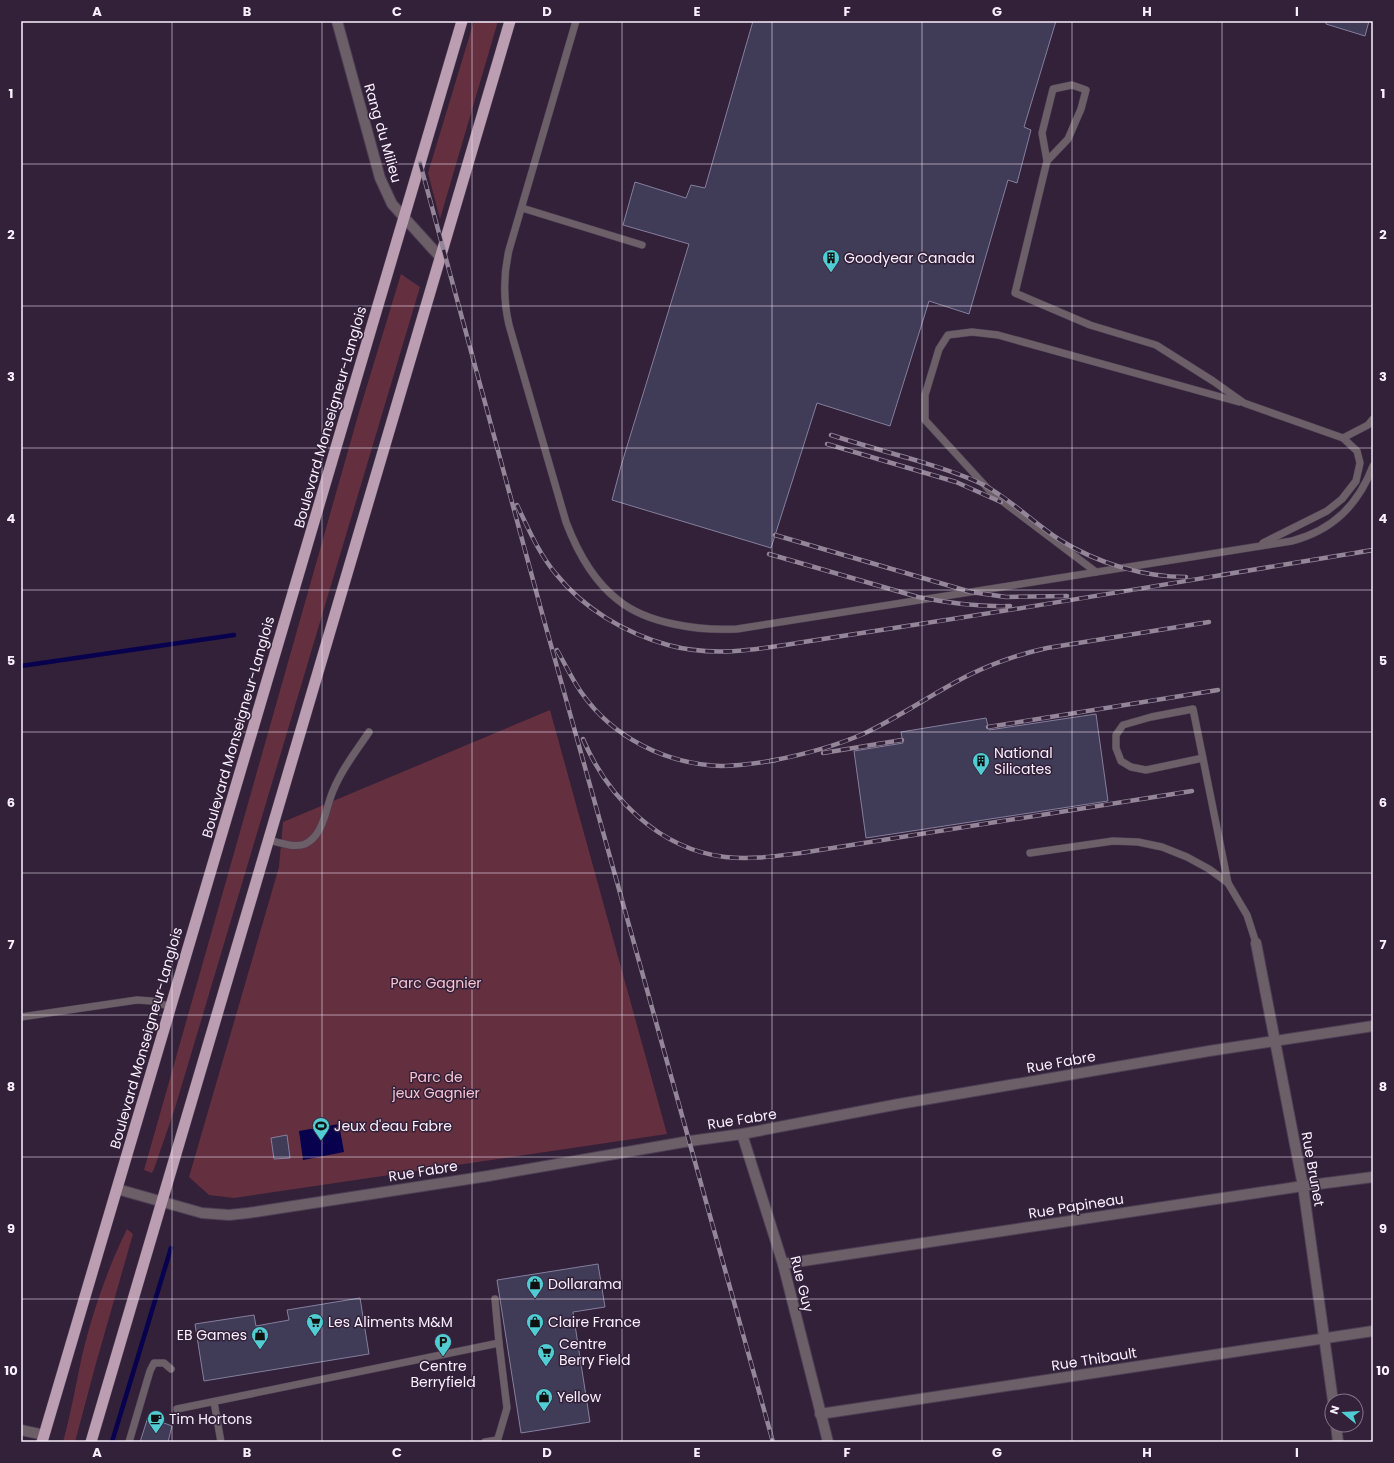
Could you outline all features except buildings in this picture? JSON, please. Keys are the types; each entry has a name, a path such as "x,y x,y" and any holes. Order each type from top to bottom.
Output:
{"highway":[{"name":"Boulevard Monseigneur-Langlois","path":"44,1439 462,21"},
{"path":"91,1442 510,21"}],"street":[{"name":"Rang du Milieu","path":"337,21 380,178 390,200 441,258"},
{"name":"Rue Brunet","path":"1256,943 1303,1186 1332,1393"},
{"name":"Rue Fabre","path":"117,1189 202,1213 229,1215 248,1213 488,1176 690,1141 742,1134 907,1103 1275,1040 1373,1026"},
{"name":"Rue Guy","path":"742,1134 783,1264 828,1442"},
{"name":"Rue Papineau","path":"783,1264 1373,1176"},
{"name":"Rue Thibault","path":"820,1414 1373,1331"},
{"path":"21,1430 44,1439"}],"lane":[{"path":"576,21 510,250 504,276 505,307 566,522 575,544 594,575 618,600 634,610 650,617 687,627 721,630 737,629 1305,537 1326,528 1345,512 1354,502 1368,479 1373,466"},
{"path":"1047,161 1068,139 1081,110 1086,90 1072,85 1053,90 1042,134 1047,161 1015,293 1090,325 1156,345 1213,381 1244,403"},
{"path":"522,208 642,245"},
{"path":"1096,572 1015,512 990,491 925,420 924,395 939,349 948,335 972,332 998,335 1244,403 1343,438 1357,451 1360,464 1356,481 1342,499 1327,511 1256,546"},
{"path":"1343,438 1368,425 1373,419"},
{"path":"1203,758 1146,770 1132,767 1121,761 1116,748 1116,735 1123,725 1193,708 1203,758 1228,883 1247,915 1256,943"},
{"path":"269,840 300,845 311,840 320,828 338,780 369,732"},
{"path":"1030,854 1113,841 1138,842 1162,847 1187,857 1210,869 1228,883"},
{"path":"21,1017 137,1000 152,1001 171,1006"},
{"path":"485,1442 497,1441 507,1408 495,1300"},
{"path":"177,1409 499,1343"},
{"path":"129,1442 150,1371 154,1363 164,1363 171,1369"},
{"path":"214,1402 221,1442"}],"green space":[{"path":"474,21 498,21 440,219 428,173"},
{"path":"401,274 420,287 175,1108 152,1173 144,1170 359,412"},
{"name":"Parc Gagnier","path":"550,710 667,1134 234,1198 209,1195 189,1177 279,867 283,822"},
{"path":"127,1229 133,1234 75,1442 63,1442 82,1356 91,1324 107,1275"}],"shaded area":[{"name":"Jeux d'eau Fabre","path":"339,1124 344,1152 303,1160 299,1131"}],"waterway":[{"path":"21,666 234,635"},
{"path":"112,1442 171,1248"}],"railway":[{"path":"420,163 542,613 773,1442"},
{"path":"831,435 941,468 976,481 1004,498 1060,540 1105,562 1153,574 1186,577"},
{"path":"827,444 956,482 1001,502"},
{"path":"517,505 544,558 567,587 592,609 636,634 668,645 701,651 733,651 781,646 1373,550"},
{"path":"775,535 971,592 1006,597 1067,596"},
{"path":"769,554 918,597 964,604 1010,606"},
{"path":"770,761 817,750 863,734 969,675 1017,656 1047,648 1209,622"},
{"path":"557,650 581,692 594,708 609,723 642,746 680,760 701,764 721,766 776,760"},
{"path":"988,727 1218,690"},
{"path":"583,739 606,781 639,817 658,832 678,843 701,852 735,858 754,858 801,853 1192,791"},
{"path":"823,753 902,740"}],"place":[{"name":"Goodyear Canada","path":"831,273"},
{"name":"National Silicates","path":"981,776"},
{"name":"Jeux d'eau Fabre","path":"321,1141"},
{"name":"Dollarama","path":"535,1299"},
{"name":"Les Aliments M&M","path":"315,1337"},
{"name":"Claire France","path":"535,1337"},
{"name":"EB Games","path":"260,1350"},
{"name":"Centre Berryfield","path":"443,1357"},
{"name":"Centre Berry Field","path":"546,1367"},
{"name":"Yellow","path":"544,1412"},
{"name":"Tim Hortons","path":"156,1434"}],"park label":[{"name":"Parc de jeux Gagnier","path":"436,1086"}]}
